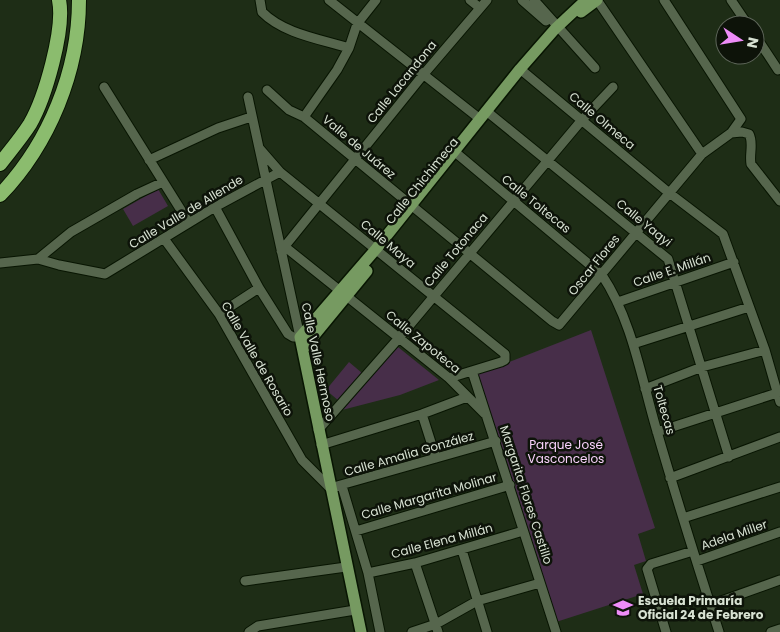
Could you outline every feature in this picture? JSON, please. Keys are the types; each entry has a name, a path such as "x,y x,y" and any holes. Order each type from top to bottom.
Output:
{"highway":[{"path":"0,164 31,122 42,96 57,41 59,0"},
{"path":"0,195 30,158 58,104 75,40 79,0"}],"main road":[{"path":"558,30 586,0"},
{"path":"558,30 597,0"},
{"name":"Calle Chichimeca","path":"304,349 344,293 458,154 522,71 558,30"},
{"name":"Calle Chichimeca","path":"300,337 344,293"},
{"name":"Calle Valle Hermoso","path":"300,337 361,632"}],"street":[{"path":"260,0 262,12 277,24 296,32 349,48"},
{"path":"304,117 337,70 349,48 357,24 376,0"},
{"path":"470,0 480,8"},
{"name":"Calle Lacandona","path":"282,248 321,204 422,75 486,0"},
{"path":"522,0 558,30"},
{"path":"534,0 558,30 595,68"},
{"path":"597,0 702,154"},
{"name":"Oscar Flores","path":"562,324 668,192 702,154 731,133 742,118 664,0"},
{"path":"731,0 741,15"},
{"name":"Calle Yaqyi","path":"335,2 357,24 422,75 548,161 668,259 690,325 729,457"},
{"path":"765,50 778,70"},
{"name":"Calle Olmeca","path":"522,71 668,192 723,234 765,350 780,402"},
{"path":"104,87 189,223"},
{"name":"Calle Totonaca","path":"318,430 433,298 581,121 613,87"},
{"name":"Valle de Juárez","path":"267,90 289,110 304,117 412,208 552,321 562,324"},
{"name":"Calle Valle Hermoso","path":"248,97 300,337"},
{"path":"149,160 218,128 251,117"},
{"path":"731,133 742,132 749,134 752,143 750,157 752,164 780,201"},
{"name":"Calle Maya","path":"260,148 280,172 433,298 505,354 504,360 501,362 472,371"},
{"name":"Calle Toltecas","path":"458,154 602,275"},
{"name":"Calle Valle de Allende","path":"38,259 59,266 105,274 165,240 215,207 280,172"},
{"path":"0,263 38,259 71,232 137,194 163,182"},
{"path":"215,207 259,288 288,334 293,337 300,337"},
{"name":"Calle Valle de Rosario","path":"165,240 219,314 302,460 330,488"},
{"name":"Calle Zapoteca","path":"282,248 344,293 398,339 449,378 487,416"},
{"name":"Calle E. Millán","path":"618,302 734,262"},
{"name":"Toltecas","path":"602,275 618,302 633,344 670,478 719,632"},
{"path":"219,314 259,288"},
{"path":"633,344 749,307"},
{"path":"645,389 702,368 765,350"},
{"path":"449,378 472,371"},
{"name":"Margarita Flores Castillo","path":"472,371 556,632"},
{"path":"657,432 777,393"},
{"path":"321,445 422,414 467,397"},
{"path":"422,414 436,458"},
{"path":"670,478 780,437"},
{"name":"Calle Amalia González","path":"330,488 496,441"},
{"path":"342,486 368,573 380,632"},
{"name":"Calle Margarita Molinar","path":"356,531 510,486"},
{"path":"683,518 780,487"},
{"name":"Calle Elena Millán","path":"368,573 415,563 523,531"},
{"name":"Adela Miller","path":"666,632 647,568 651,564 695,555 780,532"},
{"path":"462,550 487,632"},
{"path":"415,563 437,628"},
{"path":"245,581 346,566"},
{"path":"710,605 780,580"},
{"path":"412,632 437,628 477,601 540,583"},
{"path":"250,631 258,626 355,610"},
{"path":"772,632 780,629"}],"green space":[{"path":"158,189 168,206 133,226 123,209"},
{"name":"Parque José Vasconcelos","path":"591,330 655,528 638,534 646,561 634,565 643,594 556,622 476,375"},
{"path":"398,347 439,380 400,395 342,410"},
{"path":"349,362 362,373 339,401 326,390"}],"place":[{"name":"Escuela Primaría Oficial 24 de Febrero","path":"623,608"}]}
